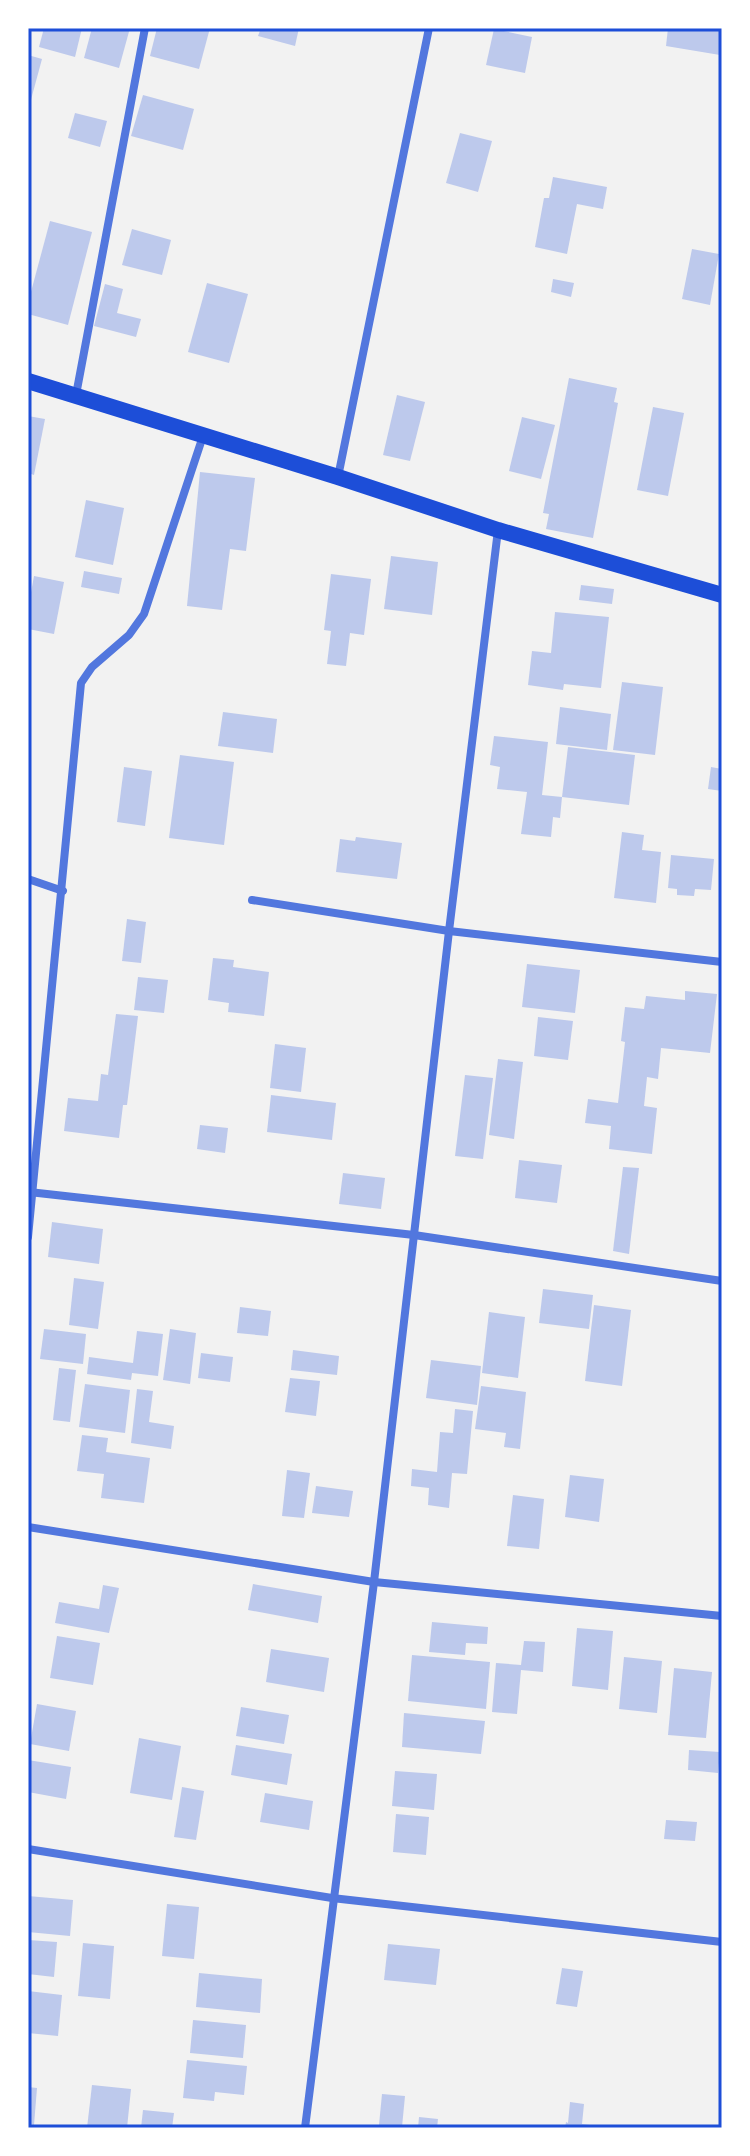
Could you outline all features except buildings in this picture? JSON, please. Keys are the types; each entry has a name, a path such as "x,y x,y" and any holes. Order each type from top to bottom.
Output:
{"main road":[{"path":"28,381 498,530 722,595"}],"street":[{"path":"76,396 145,28"},
{"path":"338,477 429,28"},
{"path":"28,1237 81,683 92,667 129,635 144,614 203,435"},
{"path":"305,2128 374,1582 498,530"},
{"path":"28,879 63,891"},
{"path":"252,900 449,931 722,962"},
{"path":"30,1192 414,1235 722,1281"},
{"path":"28,1527 374,1582 722,1616"},
{"path":"28,1849 332,1898 722,1942"}]}
